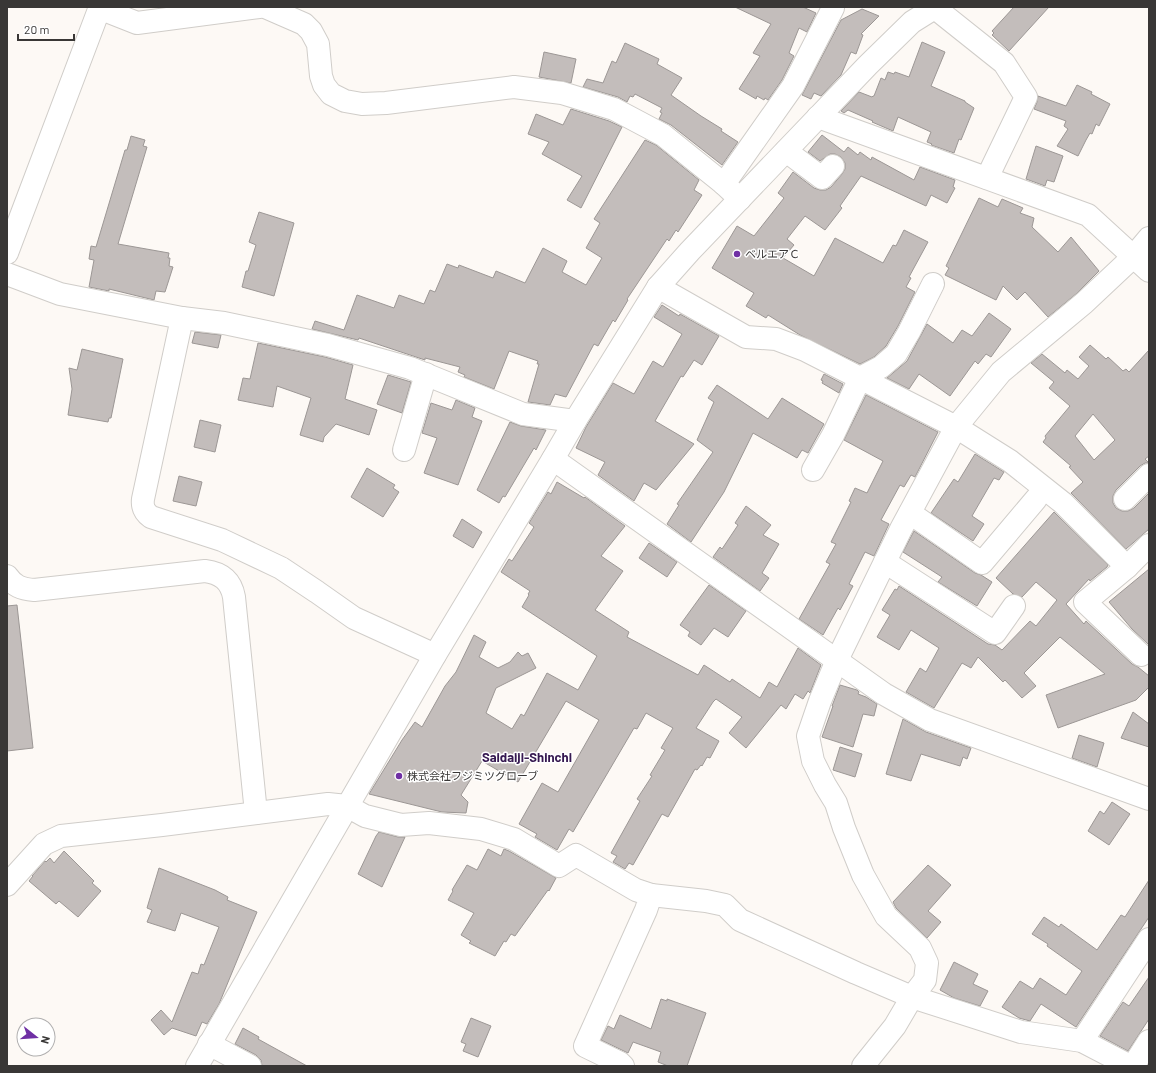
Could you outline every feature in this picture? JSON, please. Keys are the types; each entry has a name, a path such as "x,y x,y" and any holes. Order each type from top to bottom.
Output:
{"street":[{"path":"7,253 99,8 137,23 259,7"},
{"path":"265,7 304,24 311,31 318,44 321,76 324,85 331,94 345,101 362,104 386,103 514,87 562,93 614,109 663,135 724,184 740,199"},
{"path":"724,184 793,86 835,7"},
{"path":"197,1066 435,655 575,421 658,287 690,251 868,65 912,22 935,7 1004,63 1026,97 987,178"},
{"path":"818,117 1088,215 1141,264"},
{"path":"786,151 822,178 833,166"},
{"path":"863,1066 895,1026 912,997 926,980 927,963 920,948 886,916 864,875 844,828 836,803 813,761 808,736 820,702 838,660 885,562 956,427 1001,372 1084,303 1141,264 1149,238"},
{"path":"7,274 60,294 182,318 224,323 328,345 410,368 523,414 575,421"},
{"path":"813,470 833,435 860,378 881,367 896,354 934,284"},
{"path":"658,287 746,337 776,339 805,350 956,427 1010,461 1062,503 1127,567"},
{"path":"182,318 143,499 146,514 151,517 222,540 281,568 354,618 435,655"},
{"path":"404,450 426,374"},
{"path":"553,459 884,694 930,720 1149,799"},
{"path":"1125,499 1149,475"},
{"path":"910,514 982,563 1036,499"},
{"path":"1141,655 1085,602 1127,567 1149,545"},
{"path":"885,562 995,633 1014,606"},
{"path":"7,576 12,583 19,587 26,590 34,590 205,571 222,575 232,588 234,597 256,813"},
{"path":"7,885 44,844 61,836 328,804 347,806 365,816 401,826 429,823 481,829 514,839 559,866 576,855 636,890 650,895 706,901 725,905 740,920 912,997 1021,1032 1082,1041 1132,1066 1149,1041"},
{"path":"623,1066 620,1063 585,1046 646,910 650,895"},
{"path":"1082,1041 1149,939"},
{"path":"209,1044 250,1066"}],"building":[{"path":"735,7 803,7 816,13 807,32 799,28 789,53 794,56 782,80 768,100 765,98 764,100 757,96 756,99 739,89 760,56 753,53 771,24"},
{"path":"1014,7 1049,7 1009,51 992,35 994,33 992,31"},
{"path":"862,9 879,16 861,34 863,35 856,54 851,52 841,75 821,96 814,93 811,99 802,95 841,20"},
{"path":"922,42 945,52 931,86 965,101 974,108 954,153 931,145 932,144 927,142 931,132 898,117 893,131 848,110 844,113 841,111 859,92 872,97 874,96 881,78 885,80 888,72 894,74 895,72 909,77"},
{"path":"625,43 659,59 657,64 682,78 671,95 722,129 721,131 738,142 722,165 671,125 659,119 662,113 660,112 662,108 635,94 633,97 630,96 627,102 618,97 583,87 587,79 603,83 612,61 616,63"},
{"path":"544,52 576,59 571,83 539,77"},
{"path":"1077,85 1092,92 1091,94 1110,104 1099,126 1096,124 1092,134 1090,133 1078,156 1057,146 1068,129 1064,126 1066,121 1034,109 1038,96 1066,106"},
{"path":"571,109 609,121 622,127 581,208 567,200 582,176 542,154 549,142 528,134 536,114 563,125"},
{"path":"822,135 844,152 848,147 858,155 860,152 871,160 872,157 914,180 920,167 955,180 953,187 955,188 947,203 931,195 926,206 861,176 840,206 842,208 825,230 805,216 787,239 794,245 783,258 814,276 835,238 883,263 893,245 896,246 904,230 928,242 909,277 911,278 906,287 915,292 898,326 886,346 874,357 860,364 800,335 768,315 766,318 746,306 754,293 712,268 737,226 754,236 784,198 778,193 793,172 814,188 820,190 826,190 831,187 842,174 845,169 845,163 841,157 835,154 830,154 820,161 808,152"},
{"path":"131,136 145,140 143,146 147,147 118,244 169,253 169,266 173,267 165,292 156,291 154,300 109,289 109,291 89,287 94,260 89,259 91,246 96,247 125,150 127,150"},
{"path":"645,140 656,145 699,180 694,190 702,195 678,232 676,230 669,241 667,239 627,299 628,300 615,322 613,320 598,346 594,344 566,397 555,394 550,405 528,402 539,364 537,364 538,361 509,351 494,389 464,377 465,375 458,372 460,367 425,358 425,360 359,338 358,340 312,329 315,321 344,330 357,295 394,308 399,295 424,304 430,290 435,292 447,264 458,268 459,265 493,278 496,271 525,283 543,248 567,261 562,272 586,285 602,258 586,248 600,223 594,219"},
{"path":"1036,146 1063,156 1054,182 1047,180 1045,186 1026,179"},
{"path":"979,198 998,207 1002,199 1023,208 1020,213 1034,218 1032,227 1058,252 1071,237 1099,271 1076,294 1048,317 1025,292 1017,300 1003,286 996,300 945,275 949,268 946,266"},
{"path":"259,212 294,223 274,296 242,287 246,271 248,271 256,245 249,242"},
{"path":"662,305 679,316 680,314 719,336 702,365 694,360 683,377 681,376 655,421 694,444 656,490 644,483 634,501 598,475 605,462 576,448 586,427 613,383 634,394 653,361 663,367 682,334 654,317"},
{"path":"989,313 1011,329 991,357 986,354 978,364 975,361 950,396 919,374 909,389 887,378 907,361 927,324 953,343 962,330 972,336"},
{"path":"195,332 221,335 218,348 192,343"},
{"path":"258,343 325,357 353,365 345,399 377,410 369,435 336,424 324,437 323,442 300,435 311,398 277,386 273,407 238,400 243,378 250,379"},
{"path":"1090,345 1106,359 1108,357 1123,371 1126,369 1129,372 1149,350 1149,456 1145,459 1149,463 1145,463 1140,466 1116,490 1113,496 1113,503 1116,508 1122,511 1128,511 1134,508 1149,493 1149,529 1126,549 1071,493 1083,482 1069,467 1071,466 1043,442 1046,438 1045,436 1070,406 1049,388 1054,382 1031,363 1042,354 1065,373 1067,370 1078,379 1089,366 1079,357","holes":["1093,414 1115,440 1094,460 1075,436"]},
{"path":"82,349 123,359 111,418 109,418 108,422 68,415 72,389 69,368 77,370"},
{"path":"824,374 843,384 839,393 822,383 823,381 821,380"},
{"path":"388,375 411,382 402,413 377,404"},
{"path":"717,385 768,419 782,398 824,424 808,453 802,450 797,458 753,433 724,492 691,542 667,524 679,505 677,504 713,452 697,440 714,402 708,398"},
{"path":"866,395 938,432 915,477 911,475 904,487 900,485 881,520 889,524 874,556 865,552 849,584 853,586 840,610 838,608 823,635 799,619 830,564 826,562 836,544 831,542 851,502 849,501 855,488 867,493 883,461 844,440"},
{"path":"456,400 475,408 472,417 482,421 458,485 424,473 437,438 422,433 431,403 452,410"},
{"path":"200,420 221,425 215,452 194,447"},
{"path":"510,422 521,426 546,430 536,450 534,448 505,497 503,496 499,503 477,490"},
{"path":"975,454 1004,472 999,480 994,478 972,516 984,524 973,541 931,513 954,479 958,482"},
{"path":"367,468 395,485 393,488 399,492 383,517 351,497"},
{"path":"179,476 202,482 196,506 173,501"},
{"path":"557,482 584,498 585,497 625,526 601,556 623,571 595,610 629,632 627,637 698,675 704,665 730,682 732,679 760,698 769,682 777,687 798,648 821,665 810,693 808,691 803,699 795,694 786,709 781,705 746,748 729,733 742,717 716,699 713,702 696,728 719,741 710,758 707,757 702,766 701,765 697,770 695,769 668,817 662,814 633,865 629,863 625,869 613,862 617,856 611,853 640,801 637,799 652,776 650,775 665,750 661,748 673,728 646,713 637,729 634,728 573,832 569,829 557,850 535,837 537,834 519,824 542,783 558,792 599,720 566,701 518,782 482,761 461,795 468,802 466,813 442,812 369,794 402,740 415,722 422,727 445,686 456,672 474,635 486,642 479,657 498,668 510,662 518,652 522,656 528,653 536,668 496,688 486,713 512,729 521,714 524,716 547,673 578,690 597,656 522,607 530,591 501,572 509,559 512,561 534,527 529,523 548,492 551,494"},
{"path":"746,506 771,525 763,535 779,544 762,573 769,578 760,591 713,557 720,547 722,549 738,525 735,523"},
{"path":"1054,512 1108,565 1090,581 1089,579 1066,604 1084,624 1086,621 1132,664 1149,676 1149,687 1136,700 1058,728 1046,695 1105,674 1060,637 1024,673 1036,686 1022,698 1005,680 1003,682 978,657 971,668 962,663 934,708 906,692 920,668 926,672 939,648 911,630 899,650 877,637 890,615 882,610 895,589 897,590 899,586 988,644 995,645 1002,650 1030,621 1036,626 1057,600 1036,582 1022,597 1013,594 996,578"},
{"path":"462,519 482,532 473,548 453,536"},
{"path":"914,531 975,573 992,582 977,606 938,582 942,577 903,552"},
{"path":"649,543 677,562 667,577 639,558"},
{"path":"1149,569 1149,645 1132,629 1109,602"},
{"path":"709,585 746,611 728,637 714,628 701,645 688,636 690,632 680,625"},
{"path":"17,605 33,748 7,751 7,606"},
{"path":"840,685 857,690 859,692 858,694 877,704 874,716 863,714 853,747 822,737"},
{"path":"1133,712 1149,724 1149,747 1121,738"},
{"path":"903,719 926,732 971,748 967,759 963,757 960,766 921,754 911,781 886,774"},
{"path":"1079,735 1104,743 1097,767 1072,758"},
{"path":"840,747 862,754 855,777 833,770"},
{"path":"1112,802 1130,814 1109,845 1088,831 1100,811 1104,814"},
{"path":"379,832 398,837 405,837 382,887 358,874"},
{"path":"488,849 501,856 504,849 509,851 556,878 549,891 548,890 515,936 511,934 506,942 504,941 495,956 469,943 471,941 461,935 474,913 448,900 453,891 452,890 467,865 477,870"},
{"path":"64,851 94,881 92,883 101,891 78,917 59,901 56,904 29,881 45,861 46,862 50,858 54,863"},
{"path":"928,865 951,885 928,911 941,922 927,938 896,908 893,902"},
{"path":"159,868 215,890 228,897 227,900 257,912 219,1004 207,1024 202,1022 196,1036 172,1028 164,1035 151,1020 161,1010 172,1022 192,972 198,974 201,964 204,965 219,927 181,913 175,931 147,922 152,910 147,908"},
{"path":"1149,880 1149,917 1076,1027 1041,1004 1030,1021 1019,1018 1002,1007 1020,981 1033,989 1040,978 1066,995 1082,971 1047,946 1048,944 1032,934 1044,917 1059,927 1061,924 1097,950 1121,915 1125,917"},
{"path":"954,962 978,974 973,984 988,991 980,1006 954,998 940,990"},
{"path":"1149,977 1149,1019 1128,1051 1100,1036 1123,1002 1129,1006"},
{"path":"661,999 667,1001 667,999 706,1013 687,1066 668,1066 658,1062 661,1052 633,1042 628,1053 601,1040 608,1026 614,1029 620,1015 651,1029"},
{"path":"471,1018 491,1026 478,1057 463,1051 466,1044 461,1042"},
{"path":"243,1028 259,1037 258,1039 307,1066 262,1066 261,1060 256,1055 235,1044"}],"place":[{"name":"ベルエアＣ","path":"737,254"},
{"name":"株式会社フジミツグローブ","path":"399,776"}],"district":[{"name":"Saidaiji-Shinchi","path":"527,757"}]}
